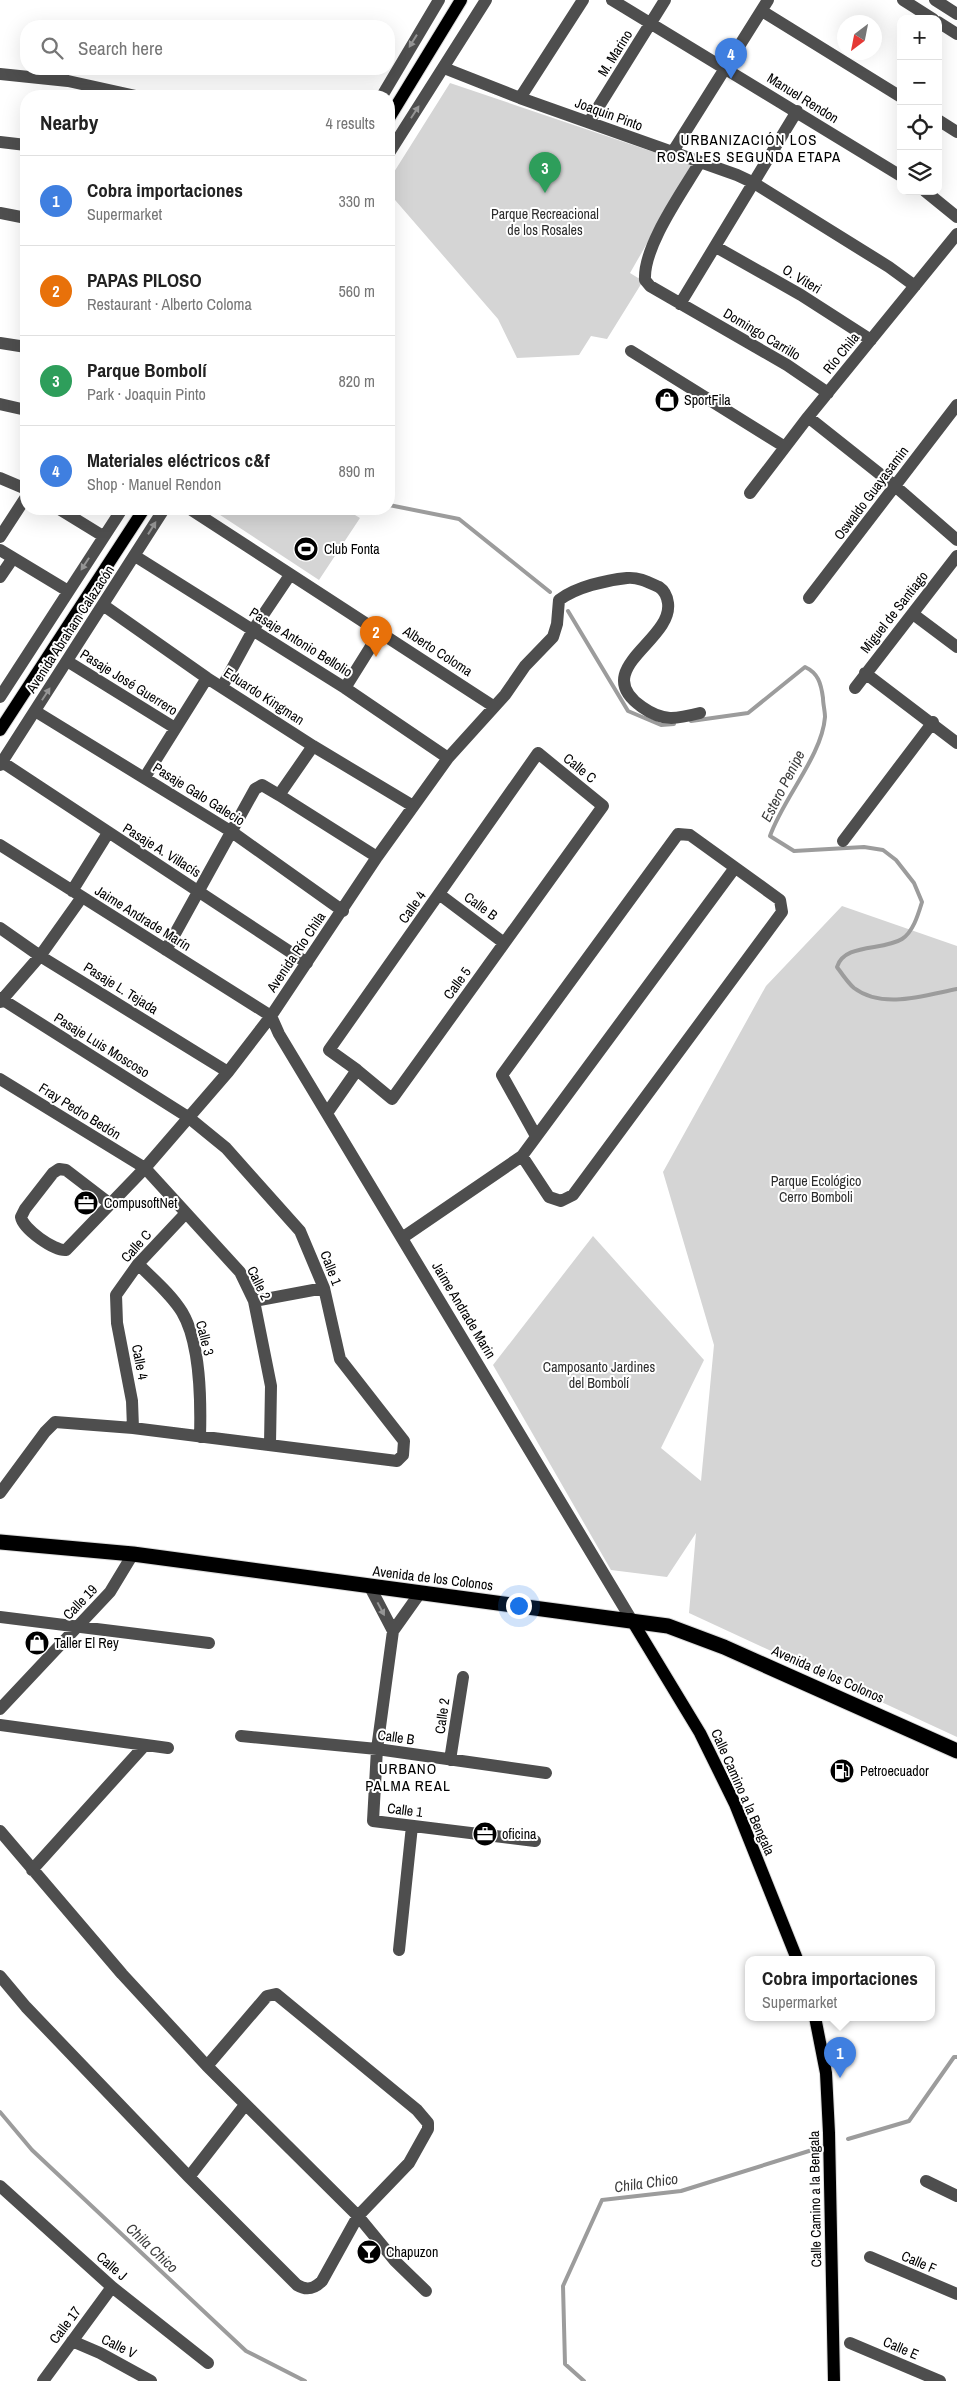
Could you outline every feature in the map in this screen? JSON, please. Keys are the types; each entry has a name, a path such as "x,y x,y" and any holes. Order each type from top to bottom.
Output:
{"highway":[{"name":"Avenida de los Colonos","path":"0,1542 133,1554 370,1587 631,1619 668,1626 724,1647 957,1751"}],"main road":[{"path":"395,108 460,0"},
{"name":"Avenida Abraham Calazacón","path":"0,730 140,515"},
{"name":"Calle Camino a la Bengala","path":"631,1619 700,1733 727,1786 796,1956"},
{"name":"Calle Camino a la Bengala","path":"816,2021 826,2073 834,2381"}],"street":[{"path":"395,74 439,0"},
{"path":"395,144 486,0"},
{"path":"520,98 583,0"},
{"name":"Manuel Rendon","path":"612,0 897,174"},
{"name":"M. Marino","path":"589,122 665,0"},
{"path":"903,0 927,15"},
{"path":"935,0 957,14"},
{"path":"672,153 765,5 897,94"},
{"path":"942,25 957,34"},
{"name":"Joaquin Pinto","path":"444,68 520,98 754,183 889,267 915,286"},
{"path":"0,74 68,81 109,90"},
{"path":"386,90 394,75"},
{"path":"680,304 797,112"},
{"path":"942,123 957,132"},
{"path":"0,142 20,144"},
{"name":"Domingo Carrillo","path":"700,162 659,232 644,273 645,280 650,286 680,304 787,364 828,393"},
{"path":"930,195 957,217"},
{"path":"0,213 20,217"},
{"name":"Río Chila","path":"750,493 808,417 957,234"},
{"name":"O. Viteri","path":"716,247 801,296 871,340"},
{"path":"0,343 20,347"},
{"path":"631,351 785,447"},
{"path":"0,404 20,408"},
{"name":"Oswaldo Guayasamin","path":"810,598 957,405"},
{"path":"808,417 895,486 957,540"},
{"path":"0,478 20,486"},
{"path":"0,538 20,506"},
{"path":"69,515 103,536"},
{"name":"Avenida Abraham Calazacón","path":"0,696 118,515"},
{"name":"Avenida Abraham Calazacón","path":"1,763 160,515"},
{"name":"Alberto Coloma","path":"199,515 493,706"},
{"path":"0,550 68,590"},
{"name":"Pasaje Antonio Bellolio","path":"135,556 345,688 448,758"},
{"name":"Miguel de Santiago","path":"855,688 957,556"},
{"path":"0,577 13,558"},
{"path":"222,687 254,630 290,575"},
{"name":"Avenida Río Chila","path":"109,1203 66,1170 59,1169 53,1173 21,1217 25,1226 53,1247 66,1250 109,1203 145,1168 228,1072 271,1016 377,857 448,758 504,695 525,666 553,637 557,624 559,600 566,594 613,579 634,578 647,581 662,589 667,597 669,609 662,627 628,664 625,678 627,691 641,706 672,720 700,713"},
{"name":"Eduardo Kingman","path":"103,605 208,678 312,746 413,806"},
{"path":"914,614 957,647"},
{"path":"345,688 380,632"},
{"name":"Pasaje José Guerrero","path":"67,661 175,728"},
{"path":"865,673 932,722 957,743"},
{"path":"145,777 208,678"},
{"name":"Pasaje Galo Galecio","path":"35,711 232,832 342,911"},
{"path":"843,841 932,722"},
{"path":"279,795 312,746"},
{"name":"Calle C","path":"538,753 603,806"},
{"name":"Calle 4","path":"357,1070 330,1050 538,753"},
{"name":"Pasaje A. Villacís","path":"1,763 200,891 307,963"},
{"path":"166,950 258,786 262,785 279,795 377,857"},
{"name":"Calle 5","path":"357,1070 392,1099 603,806"},
{"path":"1,1000 40,956 77,894 108,833"},
{"path":"522,1156 549,1197 561,1201 573,1195 782,912 780,900 690,835 678,834 502,1075 536,1136"},
{"name":"Jaime Andrade Marín","path":"0,845 271,1016"},
{"path":"402,1238 522,1156 734,868"},
{"name":"Calle B","path":"439,894 504,943"},
{"name":"Pasaje L. Tejada","path":"0,928 40,956 228,1072"},
{"name":"Pasaje Luis Moscoso","path":"1,1000 188,1117"},
{"name":"Jaime Andrade Marin","path":"271,1016 279,1034 631,1619"},
{"path":"327,1113 357,1070"},
{"name":"Fray Pedro Bedón","path":"0,1079 145,1168"},
{"name":"Calle 1","path":"188,1117 226,1148 300,1231 324,1288 340,1359 404,1441 403,1455 397,1461 270,1444"},
{"name":"Calle 2","path":"145,1168 240,1272 254,1301 271,1386 270,1444"},
{"name":"Calle C","path":"115,1302 119,1290 138,1264 185,1214"},
{"name":"Calle 3","path":"138,1264 174,1301 189,1325 201,1387 200,1436"},
{"path":"254,1301 324,1288"},
{"name":"Calle 4","path":"115,1302 132,1401 133,1428"},
{"path":"0,1493 44,1432 55,1422 133,1428 270,1444"},
{"name":"Calle 19","path":"0,1709 110,1592 133,1554"},
{"path":"370,1587 393,1631"},
{"name":"Calle 1","path":"420,1592 393,1631 377,1749 373,1821 535,1841"},
{"path":"0,1617 208,1643"},
{"name":"Calle 2","path":"450,1760 463,1677"},
{"path":"0,1725 168,1748"},
{"name":"Calle B","path":"241,1736 377,1749 546,1773"},
{"path":"32,1870 145,1745"},
{"path":"399,1950 412,1826"},
{"path":"0,1831 32,1870 207,2066 245,2106 358,2216 395,2261 426,2291"},
{"path":"0,1976 26,2007 188,2177 297,2285 307,2289 317,2286 358,2216 409,2162 428,2129 428,2123 421,2114 276,1994 267,1996 207,2066"},
{"path":"188,2177 245,2106"},
{"path":"926,2181 957,2196"},
{"name":"Calle J","path":"0,2186 112,2287 208,2363"},
{"name":"Calle F","path":"870,2257 957,2294"},
{"name":"Calle 17","path":"43,2381 112,2287"},
{"name":"Calle V","path":"72,2341 108,2357 151,2381"},
{"name":"Calle E","path":"850,2343 940,2381"}],"green space":[{"name":"Parque Recreacional de los Rosales","path":"450,83 692,165 630,273 643,281 607,339 591,336 579,355 517,358 498,319 395,200 395,170"},
{"name":"Club Fonta","path":"220,515 355,515 360,518 319,580"},
{"name":"Parque Ecológico Cerro Bomboli","path":"842,906 957,946 957,1737 689,1613 696,1533 667,1577 611,1570 493,1365 593,1236 704,1360 661,1448 701,1481 714,1345 663,1172 766,986"}],"waterway":[{"name":"Estero Penipe","path":"395,506 459,519 550,592"},
{"name":"Estero Penipe","path":"568,611 628,711 661,725 674,724"},
{"name":"Estero Penipe","path":"691,721 748,713 805,667 813,672 820,683 822,693 825,717 822,732 810,762 770,836 794,851 864,847 883,850 896,860 914,883 922,902 915,923 906,936 894,943 865,948 847,954 841,959 837,967 854,988 865,995 891,1000 957,989"},
{"name":"Chila Chico","path":"848,2139 909,2121 954,2057 957,2057"},
{"name":"Chila Chico","path":"0,2112 32,2150 246,2351 305,2381"},
{"name":"Chila Chico","path":"584,2381 565,2364 563,2286 602,2200 681,2191 825,2146"}],"place":[{"name":"Materiales eléctricos c&f","path":"731,79"},
{"name":"Parque Bombolí","path":"545,193"},
{"name":"SportFila","path":"667,400"},
{"name":"Club Fonta","path":"306,549"},
{"name":"PAPAS PILOSO","path":"376,657"},
{"name":"CompusoftNet","path":"86,1203"},
{"name":"Taller El Rey","path":"37,1643"},
{"name":"Petroecuador","path":"842,1771"},
{"name":"oficina","path":"485,1834"},
{"name":"Cobra importaciones","path":"840,2078"},
{"name":"Chapuzon","path":"369,2252"}],"district":[{"name":"URBANIZACIÓN LOS ROSALES SEGUNDA ETAPA","path":"749,148"},
{"name":"URBANO PALMA REAL","path":"408,1778"}],"park label":[{"name":"Camposanto Jardines del Bombolí","path":"599,1375"}]}
